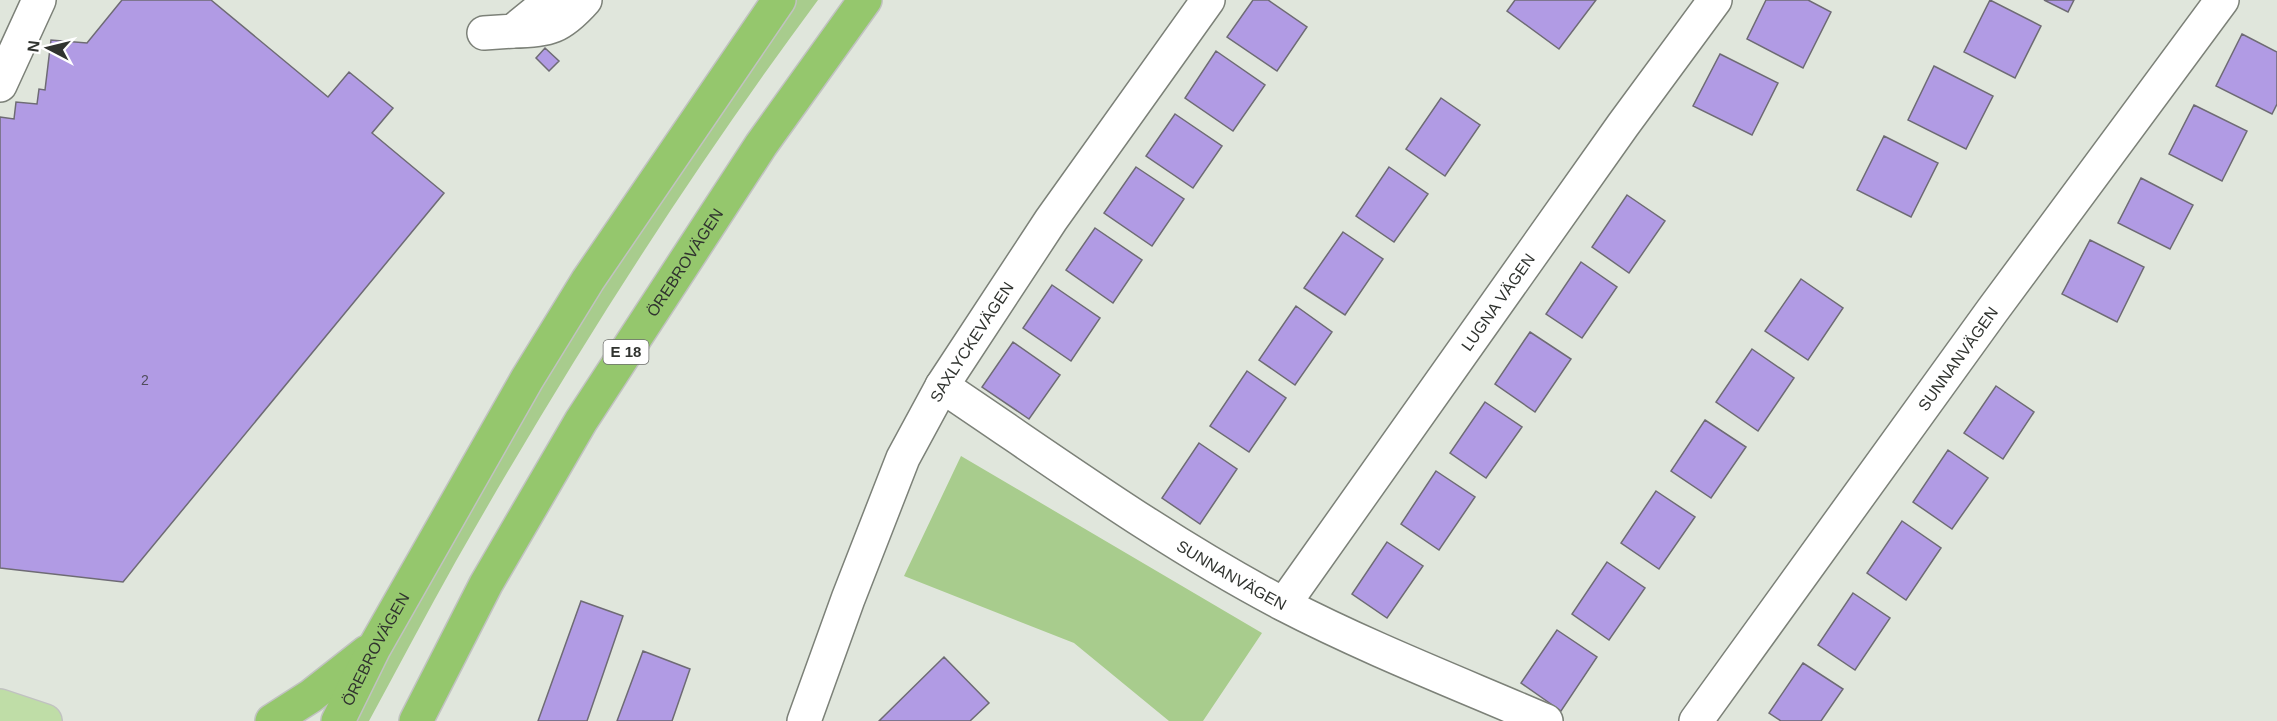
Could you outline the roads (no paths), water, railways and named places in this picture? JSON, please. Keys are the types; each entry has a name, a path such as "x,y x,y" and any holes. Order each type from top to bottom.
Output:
{"highway":[{"name":"ÖREBROVÄGEN","path":"338,721 374,648 527,379 588,280 779,0"},
{"name":"ÖREBROVÄGEN","path":"416,721 486,584 581,421 761,145 865,0"},
{"path":"272,721 311,696 374,648"}],"main road":[{"path":"0,706 45,721"}],"street":[{"path":"0,85 39,0"},
{"path":"551,0 499,32 537,31 554,26 570,16 585,0"},
{"name":"SAXLYCKEVÄGEN","path":"804,721 848,599 903,458 942,386 1051,220 1208,0"},
{"name":"LUGNA VÄGEN","path":"1284,604 1623,124 1715,0"},
{"name":"SUNNANVÄGEN","path":"1696,721 1985,321 2222,0"},
{"name":"SUNNANVÄGEN","path":"942,386 1159,532 1284,604 1546,721"}]}
